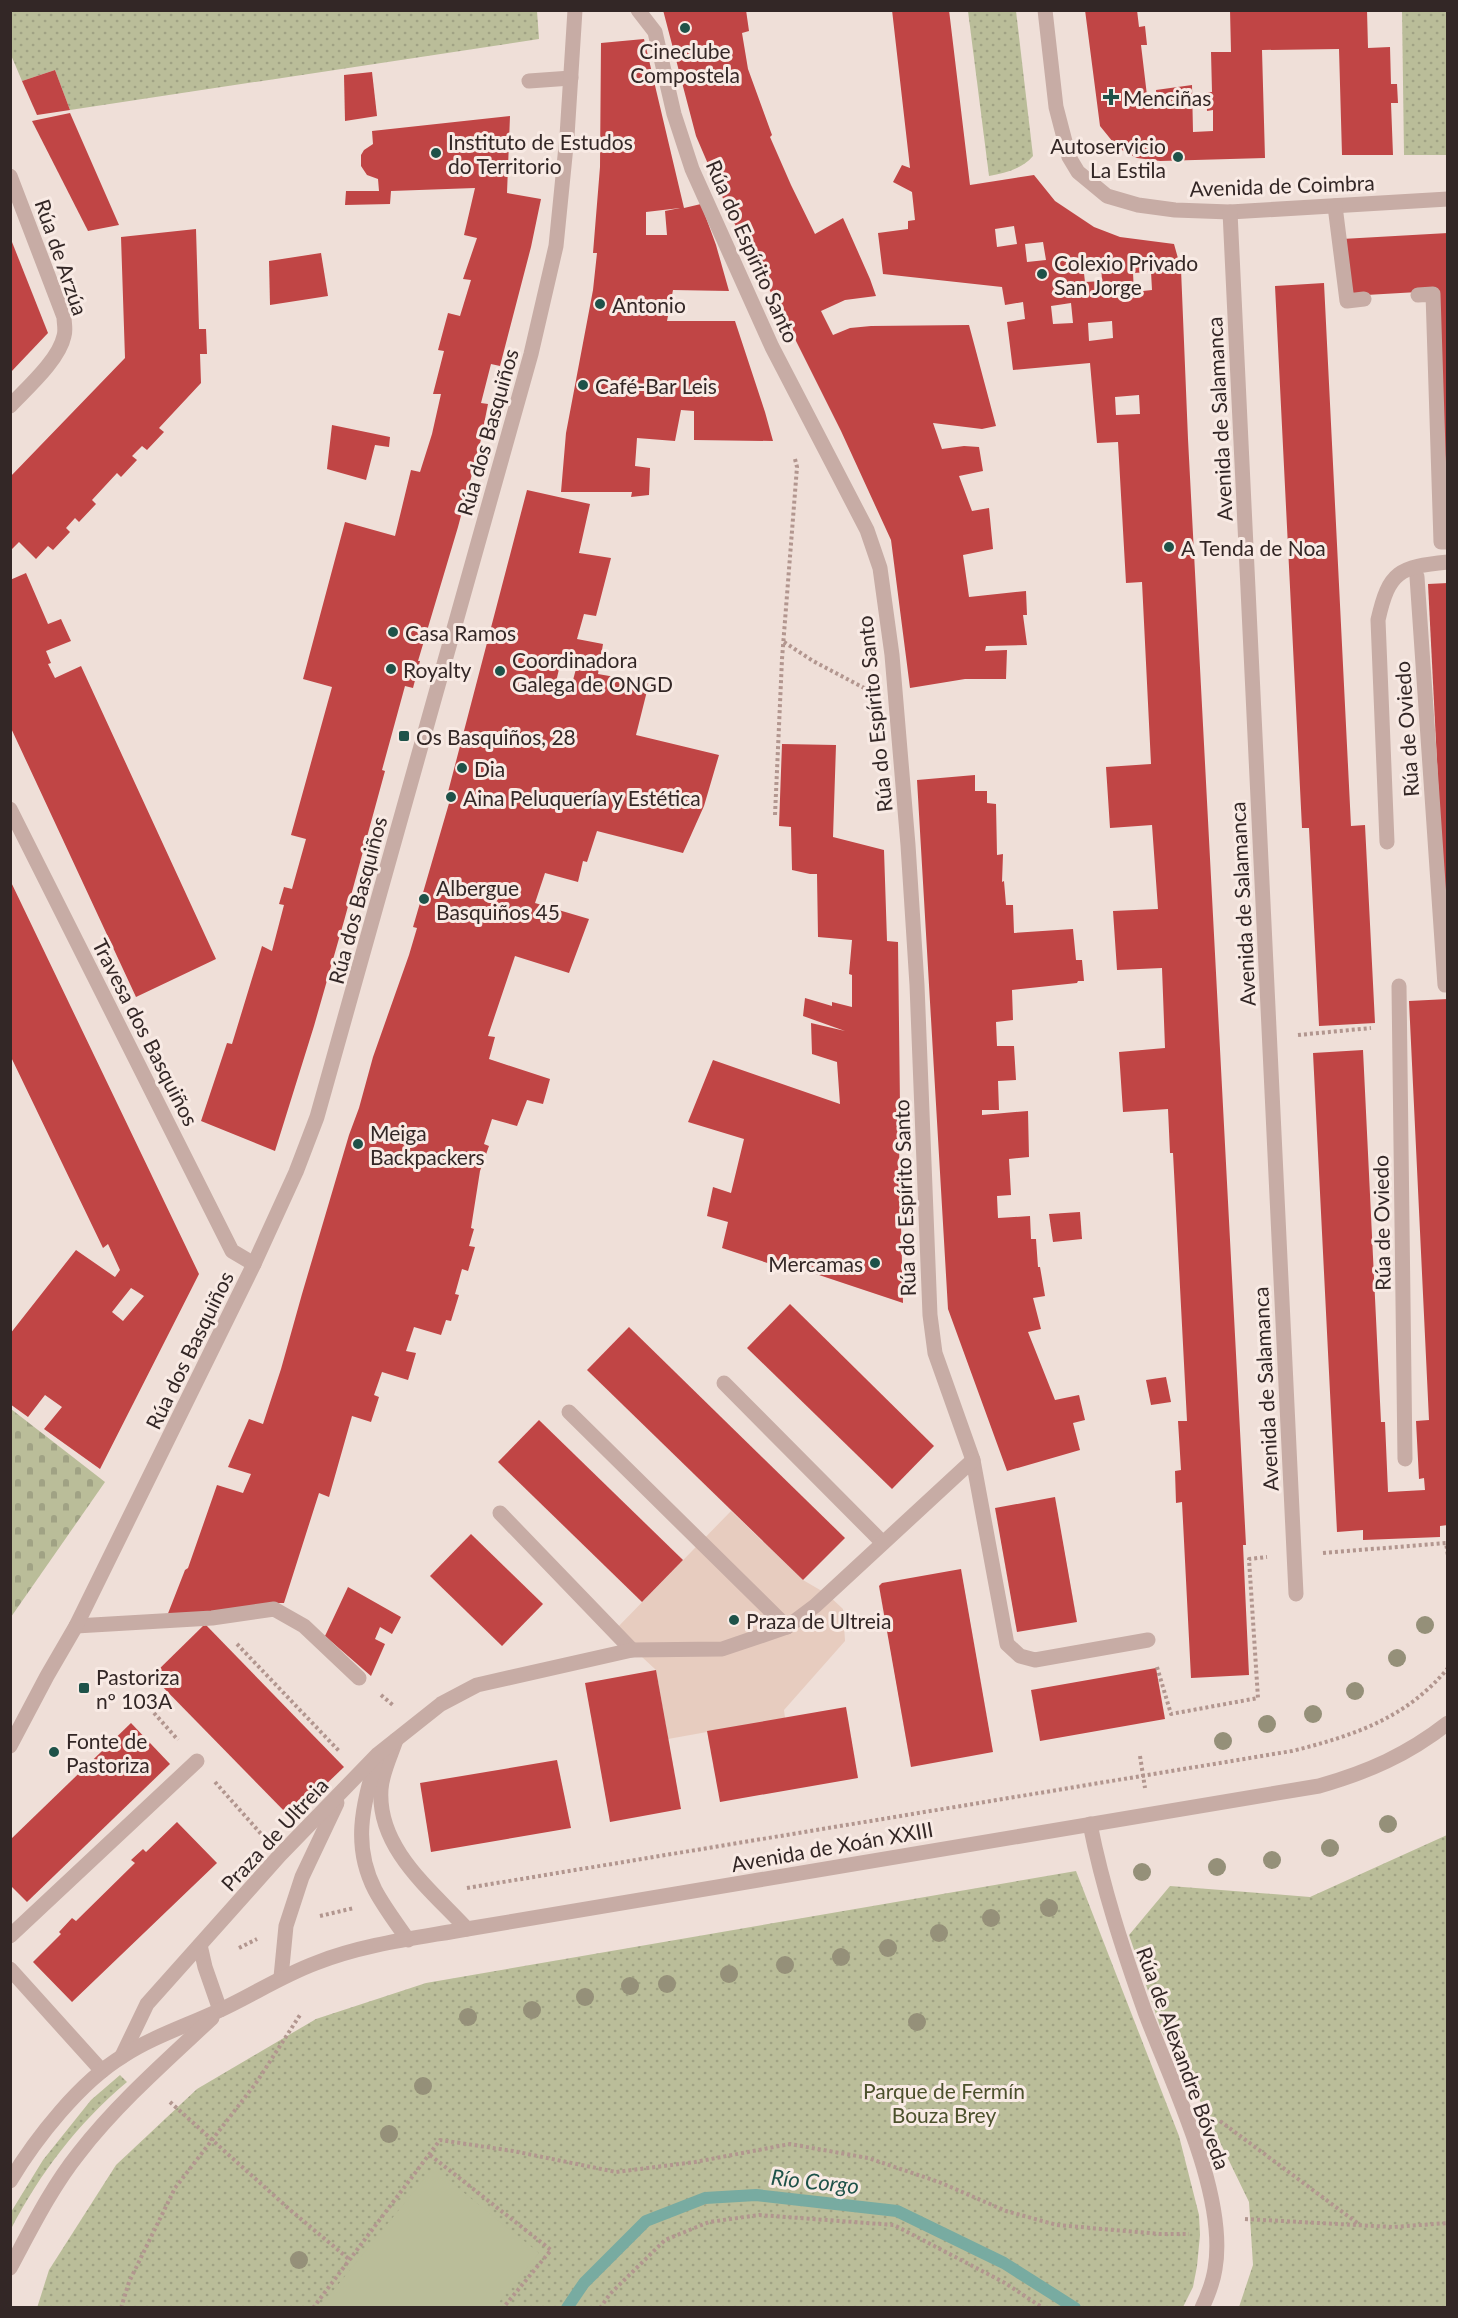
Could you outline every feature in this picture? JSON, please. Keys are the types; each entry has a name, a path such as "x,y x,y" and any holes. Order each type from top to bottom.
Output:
{"street":[{"name":"Rúa dos Basquiños","path":"10,1746 76,1626 254,1264 296,1172 317,1117 531,354 556,246 575,10"},
{"name":"Rúa do Espírito Santo","path":"638,10 655,32 674,114 692,169 772,346 867,530 880,568 892,655 908,845 917,985 930,1315 935,1353 973,1460"},
{"name":"Avenida de Coimbra","path":"1045,10 1056,107 1069,157 1078,172 1107,196 1138,205 1175,210 1230,212 1448,199"},
{"path":"529,81 571,78"},
{"name":"Rúa de Arzúa","path":"10,176 64,317 65,334 61,347 55,355 10,406"},
{"path":"1335,206 1347,301 1364,300"},
{"name":"Avenida de Salamanca","path":"1230,212 1296,1594"},
{"path":"1418,295 1433,294 1442,542 1448,543"},
{"name":"Rúa de Oviedo","path":"1388,842 1378,620 1387,586 1399,573 1417,565 1448,562"},
{"name":"Rúa de Oviedo","path":"1416,577 1445,985"},
{"name":"Travesa dos Basquiños","path":"10,809 232,1251 254,1264"},
{"name":"Rúa de Oviedo","path":"1400,986 1405,1459"},
{"path":"724,1383 882,1542"},
{"path":"568,1412 787,1627"},
{"path":"973,1460 1007,1644 1020,1656 1035,1660 1148,1640"},
{"name":"Praza de Ultreia","path":"122,2056 147,2004 280,1856 378,1754 441,1704 477,1685 632,1650 722,1649 787,1627 815,1606 973,1460"},
{"path":"500,1513 632,1650"},
{"path":"76,1626 212,1617 274,1609 304,1626 359,1678"},
{"name":"Avenida de Xoán XXIII","path":"10,2181 56,2117 102,2071 122,2056 220,2010 281,1977 318,1962 355,1951 467,1929 1319,1786 1355,1776 1391,1761 1422,1743 1448,1723"},
{"path":"396,1740 381,1786 381,1807 387,1832 402,1859 467,1929"},
{"path":"378,1754 361,1819 361,1844 375,1889 408,1940"},
{"path":"10,1936 196,1761"},
{"path":"281,1977 286,1926 302,1877 344,1790"},
{"name":"Rúa de Alexandre Bóveda","path":"1090,1824 1110,1911 1200,2156 1215,2212 1215,2268 1209,2293 1202,2307"},
{"path":"200,1945 220,2010"},
{"path":"10,1969 102,2071"},
{"name":"Avenida de Xoán XXIII","path":"10,2268 48,2197 78,2153 114,2113 220,2010"}],"path":[{"path":"776,814 783,642 796,467 794,456"},
{"path":"783,642 869,691 868,682"},
{"path":"1270,1038 1399,1025"},
{"path":"1358,1550 1446,1543 1448,1556"},
{"path":"1148,1640 1171,1714 1258,1698 1249,1558"},
{"path":"212,1617 340,1752 349,1744"},
{"path":"146,1704 268,1842"},
{"path":"384,1713 393,1705"},
{"path":"1140,1756 1145,1788"},
{"path":"121,2307 129,2282 175,2188 256,2083 300,2015"},
{"path":"1174,2086 1361,2226"},
{"path":"170,2102 350,2260"},
{"path":"313,2307 440,2140 513,2151 616,2172 695,2162 790,2144 868,2158 939,2182 1006,2211 1057,2225 1160,2234 1216,2234"},
{"path":"430,2155 551,2250 503,2307"},
{"path":"1215,2212 1237,2219 1393,2228 1448,2223"},
{"path":"600,2307 610,2294 665,2240 709,2222 759,2215 894,2225 1005,2283 1043,2307"}],"green space":[{"path":"10,11 537,11 539,39 70,110 55,70 22,81 11,55"},
{"path":"968,11 1016,11 1033,156 1007,172 989,176"},
{"path":"1402,11 1447,11 1447,155 1404,155"},
{"path":"11,1409 105,1482 11,1617"},
{"path":"1447,1835 1447,2307 1239,2307 1253,2265 1249,2202 1186,2072 1162,2032 1129,1935 1170,1886 1310,1897"},
{"name":"Parque de Fermín Bouza Brey","path":"1076,1871 1179,2136 1199,2215 1197,2266 1193,2287 1183,2307 37,2308 49,2270 116,2165 197,2089 316,2019 426,1983"},
{"path":"120,2075 127,2082 76,2132 34,2188 11,2229 11,2212 43,2160 91,2100"},
{"path":"433,2168 539,2253 495,2307 320,2307"}],"shaded area":[{"name":"Praza de Ultreia","path":"731,1511 803,1580 827,1594 843,1609 845,1641 784,1710 785,1718 668,1739 656,1670 614,1631"}],"building":[{"path":"663,10 746,10 749,31 742,33 748,69 772,135 770,137 791,185 815,234 843,218 876,296 845,300 821,311 833,335 850,328 871,326 969,325 996,426 982,429 933,423 942,449 964,446 979,447 983,471 959,476 972,511 989,508 993,549 963,555 969,597 1026,591 1027,615 1023,615 1027,645 986,646 985,651 1007,650 1006,679 965,679 910,688 891,540 841,431 731,217 708,164 696,136"},
{"path":"892,10 949,10 970,185 1034,175 1055,201 1094,227 1120,237 1174,244 1181,269 1246,1545 1243,1545 1249,1675 1191,1678 1182,1502 1176,1503 1175,1471 1181,1470 1178,1421 1187,1421 1173,1153 1170,1153 1168,1109 1123,1112 1119,1052 1165,1048 1162,968 1117,970 1113,911 1158,909 1152,825 1110,828 1106,767 1151,764 1142,582 1126,583 1118,442 1097,443 1090,363 1013,370 1007,322 1025,319 1023,302 1005,305 1002,287 883,274 878,233 908,229 908,221 915,220 912,192 893,182 902,165 910,168","holes":["1014,226 1017,244 997,247 995,229","1043,242 1046,260 1027,262 1025,244","1101,263 1102,281 1085,282 1083,265","1151,272 1152,290 1134,292 1133,273","1071,303 1073,323 1053,324 1051,306","1112,321 1113,338 1089,341 1088,323","1139,395 1140,414 1116,415 1115,397"]},
{"path":"1085,10 1137,10 1139,27 1145,26 1147,45 1141,45 1148,104 1157,103 1156,90 1192,85 1193,132 1213,131 1213,110 1207,111 1206,92 1212,92 1211,52 1231,52 1230,10 1367,10 1368,48 1390,47 1391,84 1397,84 1398,103 1391,103 1393,155 1342,155 1339,49 1262,50 1265,158 1160,161 1137,158 1117,147 1100,126"},
{"path":"644,39 684,208 701,204 729,291 673,290 667,321 735,321 773,441 694,440 694,411 681,410 675,441 637,438 635,466 650,468 649,495 631,497 632,492 561,492 566,433 593,290 597,253 593,253 600,167 601,43","holes":["680,208 665,211 667,235 646,235 646,212"]},
{"path":"55,70 70,110 37,115 22,81"},
{"path":"372,72 377,116 345,121 344,75"},
{"path":"70,113 119,225 88,231 32,121"},
{"path":"510,116 507,193 541,199 531,247 500,366 491,364 481,403 488,404 480,444 418,661 420,661 413,688 405,686 382,770 385,771 344,921 275,1151 201,1121 227,1043 232,1044 262,946 272,951 284,905 279,904 284,887 292,889 306,839 291,835 332,687 303,679 345,522 395,536 411,470 420,472 432,434 441,394 433,394 444,351 438,350 448,313 460,316 471,280 463,279 477,238 464,235 475,188 391,191 390,204 345,205 346,191 379,191 378,179 367,175 361,166 361,155 373,144 372,131"},
{"path":"196,229 199,329 206,329 207,354 200,354 201,383 159,428 164,432 147,450 142,446 132,456 137,460 121,477 117,473 92,500 96,504 79,522 75,518 66,528 70,532 53,550 48,546 36,559 19,542 10,551 10,477 125,358 121,237"},
{"path":"1448,233 1448,471 1446,471 1435,291 1349,296 1342,239"},
{"path":"10,237 48,333 10,373"},
{"path":"321,253 328,296 270,305 269,261"},
{"path":"1324,283 1351,826 1365,825 1375,1023 1319,1026 1309,828 1302,828 1275,286"},
{"path":"332,425 390,437 389,447 375,445 366,480 327,469"},
{"path":"527,490 590,504 579,553 611,558 596,616 584,614 577,639 603,644 598,674 649,683 636,735 719,755 704,806 683,853 597,831 587,862 583,861 578,882 545,873 535,903 589,919 569,973 515,956 488,1036 495,1037 489,1059 550,1079 543,1104 527,1100 517,1126 492,1119 484,1144 489,1146 480,1171 471,1228 474,1229 469,1246 475,1247 468,1271 462,1269 455,1294 459,1295 451,1321 446,1320 441,1335 414,1327 406,1351 416,1353 408,1380 382,1372 374,1395 379,1397 371,1422 352,1416 329,1497 319,1493 284,1603 167,1616 185,1570 188,1568 217,1485 243,1493 251,1474 228,1467 249,1419 263,1424 281,1369 373,1057 417,928 413,927 452,793 448,792","holes":["560,665 576,669 570,691 555,686"]},
{"path":"26,573 48,624 61,619 71,641 46,651 51,663 48,664 55,678 81,666 216,959 136,997 10,726 10,580"},
{"path":"1448,583 1448,939 1446,939 1428,584"},
{"path":"782,744 836,745 833,837 884,850 887,941 898,942 900,1106 898,1106 903,1303 804,1270 801,1274 722,1248 728,1222 707,1216 713,1187 731,1193 744,1139 688,1122 713,1060 840,1104 837,1062 812,1054 811,1023 845,1031 803,1016 805,998 832,1006 832,1002 852,1007 852,975 849,974 852,940 818,937 817,874 792,870 791,827 779,826"},
{"path":"975,775 975,791 987,791 987,803 996,804 997,855 1003,854 1002,882 1004,881 1006,905 1013,905 1014,933 1073,929 1076,960 1082,960 1084,981 1012,990 1013,1020 996,1022 997,1046 1014,1046 1016,1080 998,1081 999,1110 982,1110 982,1115 1028,1111 1029,1157 1009,1159 1011,1195 997,1196 998,1218 1030,1216 1031,1239 1036,1239 1038,1267 1040,1267 1045,1296 1033,1298 1041,1329 1028,1332 1055,1400 1079,1395 1085,1420 1073,1423 1080,1450 1007,1471 948,1309 917,780"},
{"path":"10,880 199,1274 100,1469 44,1429 62,1407 45,1395 28,1417 10,1404 10,1334 76,1250 115,1277 120,1270 108,1244 103,1248 10,1055","holes":["131,1288 144,1296 123,1321 112,1312"]},
{"path":"1448,999 1448,1525 1440,1526 1440,1537 1363,1540 1363,1530 1337,1532 1313,1053 1363,1050 1381,1422 1385,1422 1388,1492 1425,1490 1424,1478 1419,1479 1416,1421 1429,1420 1409,1001"},
{"path":"1080,1212 1082,1239 1053,1242 1049,1214"},
{"path":"790,1304 934,1446 892,1489 747,1348"},
{"path":"629,1327 845,1538 803,1580 587,1370"},
{"path":"1166,1377 1171,1402 1151,1405 1146,1380"},
{"path":"539,1420 683,1560 642,1602 498,1462"},
{"path":"1055,1497 1077,1622 1017,1632 995,1508"},
{"path":"471,1534 543,1604 502,1646 430,1576"},
{"path":"961,1569 993,1752 911,1767 879,1586 882,1583"},
{"path":"348,1587 401,1617 392,1634 380,1627 375,1639 385,1644 371,1676 325,1636"},
{"path":"205,1624 344,1767 291,1818 152,1676"},
{"path":"1156,1668 1165,1719 1040,1741 1031,1690"},
{"path":"656,1670 681,1809 610,1822 585,1683"},
{"path":"846,1707 858,1778 720,1802 707,1731"},
{"path":"131,1723 170,1764 27,1902 10,1885 10,1840"},
{"path":"557,1760 571,1828 431,1852 420,1783"},
{"path":"177,1822 217,1863 72,2002 33,1962 61,1934 59,1932 72,1918 76,1921 135,1863 131,1860 143,1849 146,1852"}],"waterway":[{"name":"Río Corgo","path":"567,2308 584,2283 646,2221 705,2198 756,2195 897,2211 1004,2263 1075,2308"}],"place":[{"name":"Cineclube Compostela","path":"685,28"},
{"name":"Menciñas","path":"1111,97"},
{"name":"Instituto de Estudos do Territorio","path":"436,153"},
{"name":"Autoservicio La Estila","path":"1178,157"},
{"name":"Colexio Privado San Jorge","path":"1042,274"},
{"name":"Antonio","path":"600,304"},
{"name":"Café-Bar Leis","path":"583,385"},
{"name":"A Tenda de Noa","path":"1169,547"},
{"name":"Casa Ramos","path":"393,632"},
{"name":"Royalty","path":"391,669"},
{"name":"Coordinadora Galega de ONGD","path":"500,671"},
{"name":"Os Basquiños, 28","path":"404,736"},
{"name":"Dia","path":"462,768"},
{"name":"Aina Peluquería y Estética","path":"451,797"},
{"name":"Albergue Basquiños 45","path":"424,899"},
{"name":"Meiga Backpackers","path":"358,1144"},
{"name":"Mercamas","path":"875,1263"},
{"name":"Praza de Ultreia","path":"734,1620"},
{"name":"Pastoriza nº 103A","path":"84,1688"},
{"name":"Fonte de Pastoriza","path":"54,1752"}]}
